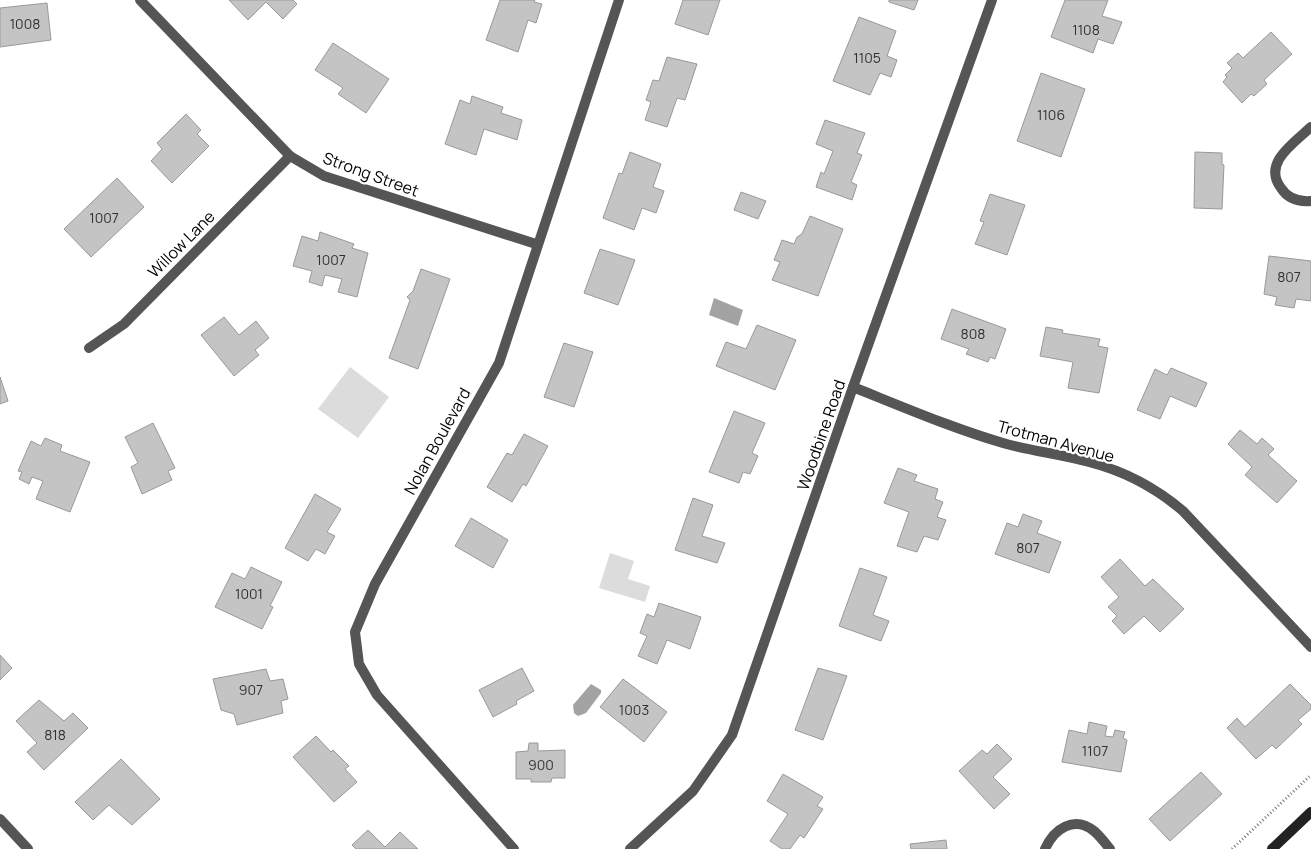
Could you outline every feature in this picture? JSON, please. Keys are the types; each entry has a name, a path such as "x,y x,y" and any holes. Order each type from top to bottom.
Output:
{"main road":[{"path":"1272,849 1311,812"}],"street":[{"name":"Strong Street","path":"140,0 290,156 324,176 536,244"},
{"name":"Nolan Boulevard","path":"514,849 377,695 360,664 355,632 375,584 498,362 619,0"},
{"name":"Woodbine Road","path":"630,849 692,791 732,735 853,387 992,0"},
{"path":"1311,127 1284,152 1274,166 1276,182 1285,194 1295,200 1311,202"},
{"name":"Willow Lane","path":"88,348 124,324 290,156"},
{"name":"Trotman Avenue","path":"853,387 967,432 1024,449 1090,462 1140,481 1162,493 1183,511 1311,647"},
{"path":"0,819 28,849"},
{"path":"1045,849 1052,834 1066,825 1080,824 1094,831 1110,849"}],"path":[{"path":"1232,849 1311,775"}],"shaded area":[{"path":"714,298 743,310 738,326 709,315"},
{"path":"350,367 389,397 358,438 318,409"},
{"path":"610,553 634,561 628,579 650,586 645,602 599,588"},
{"path":"591,684 601,690 601,693 586,713 578,716 574,713 573,705"}],"building":[{"path":"229,0 293,0 297,4 283,19 266,2 248,20"},
{"path":"500,0 535,0 534,2 542,4 536,23 528,20 518,52 486,40"},
{"path":"683,0 720,0 708,35 675,24"},
{"path":"889,0 918,0 914,10 889,2"},
{"path":"1065,0 1108,0 1102,16 1122,22 1113,44 1098,39 1093,53 1051,37"},
{"path":"47,3 51,40 0,47 0,8"},
{"path":"859,17 896,31 887,56 897,60 891,77 880,73 870,95 833,81"},
{"path":"1271,32 1292,54 1264,80 1267,84 1254,96 1251,94 1242,103 1223,82 1227,77 1225,75 1232,68 1227,63 1238,53 1243,58"},
{"path":"333,43 389,79 366,113 338,94 343,88 315,70"},
{"path":"667,57 697,64 685,100 677,98 667,127 645,120 651,102 646,100 653,80 659,81"},
{"path":"1041,73 1085,89 1061,157 1017,141"},
{"path":"472,96 503,107 501,113 522,120 517,140 484,129 476,155 445,144 460,100 470,104"},
{"path":"186,114 201,130 197,134 209,146 172,183 151,161 162,149 157,143"},
{"path":"825,120 865,133 857,153 862,155 851,182 857,185 852,200 816,187 821,172 824,174 833,151 816,144"},
{"path":"630,152 661,164 653,187 664,191 656,213 642,208 634,230 603,218 619,173 622,174"},
{"path":"1195,152 1222,153 1222,164 1224,165 1222,209 1194,208"},
{"path":"117,178 144,207 91,257 64,229"},
{"path":"741,192 766,201 758,219 734,210"},
{"path":"990,194 1025,205 1007,255 975,244 984,222 980,221"},
{"path":"810,216 843,229 818,296 772,280 780,262 774,260 782,240 794,244 797,237 802,234"},
{"path":"320,232 354,244 352,248 368,253 357,297 338,292 342,279 325,275 322,286 309,282 312,271 293,266 302,236 318,241"},
{"path":"600,249 635,260 618,305 584,293"},
{"path":"1269,256 1311,261 1311,301 1296,299 1294,308 1275,305 1277,297 1264,294"},
{"path":"421,269 450,279 418,369 389,358 410,300 407,297 413,291"},
{"path":"952,309 1006,329 995,359 990,357 988,362 966,354 969,349 941,339"},
{"path":"224,317 239,335 256,321 269,338 255,350 259,355 234,376 201,335"},
{"path":"757,325 796,340 775,390 716,366 726,342 746,349"},
{"path":"1046,327 1063,330 1062,333 1100,339 1098,346 1108,348 1099,393 1068,388 1073,362 1040,356"},
{"path":"564,343 593,352 574,407 544,397"},
{"path":"1171,368 1207,383 1196,407 1170,396 1160,419 1137,410 1155,369 1167,375"},
{"path":"0,377 8,401 0,404"},
{"path":"734,411 765,423 752,453 758,456 750,474 743,472 739,483 709,472"},
{"path":"153,423 175,468 168,471 172,480 142,494 131,467 138,463 125,437"},
{"path":"1240,430 1257,444 1262,438 1274,449 1268,455 1297,481 1277,503 1245,475 1252,467 1228,444"},
{"path":"524,434 548,446 526,486 523,484 512,502 487,487 507,453 512,455"},
{"path":"45,438 62,445 60,451 90,462 70,512 36,499 43,481 32,477 29,484 19,479 22,472 18,471 31,441 41,446"},
{"path":"898,468 917,475 914,481 938,489 935,499 943,502 937,517 946,520 938,540 924,536 917,552 897,546 909,512 884,503"},
{"path":"315,494 341,509 327,532 335,536 325,554 316,549 308,561 285,548"},
{"path":"693,498 713,505 702,536 725,543 717,563 675,550"},
{"path":"1023,514 1042,521 1037,533 1061,542 1049,573 995,554 1007,523 1018,527"},
{"path":"471,518 508,540 493,568 455,546"},
{"path":"1120,559 1145,586 1153,579 1184,609 1160,632 1144,616 1124,634 1112,621 1117,616 1108,607 1119,597 1101,577"},
{"path":"251,567 282,582 270,606 273,607 262,629 215,607 232,573 245,579"},
{"path":"860,568 887,577 873,615 889,621 881,641 839,626"},
{"path":"659,603 701,617 690,649 667,640 657,664 638,656 647,636 640,633 647,614 654,617"},
{"path":"0,655 12,668 0,680"},
{"path":"522,668 534,691 516,701 517,704 493,717 479,690"},
{"path":"818,668 847,676 823,740 795,730"},
{"path":"266,669 270,681 283,679 288,699 281,701 283,713 237,725 234,714 221,710 213,679"},
{"path":"623,679 667,712 644,742 600,707"},
{"path":"1290,684 1311,705 1311,709 1298,720 1302,724 1276,749 1272,745 1256,759 1227,728 1237,718 1245,727"},
{"path":"39,700 64,721 73,713 88,728 44,770 27,752 37,743 16,721"},
{"path":"1089,722 1107,726 1105,736 1113,737 1115,730 1125,732 1123,738 1127,740 1121,772 1062,762 1069,730 1087,734"},
{"path":"316,736 331,752 333,750 349,766 345,769 357,782 334,802 293,757"},
{"path":"529,743 538,743 538,751 565,750 565,778 552,778 551,782 531,782 531,779 516,779 516,752 528,751"},
{"path":"997,744 1012,759 993,777 1010,794 994,809 959,771 982,750 987,754"},
{"path":"121,759 160,799 132,825 109,805 93,820 75,802"},
{"path":"1201,772 1222,794 1170,841 1149,819"},
{"path":"783,774 823,797 817,806 823,809 804,838 800,835 790,849 782,849 770,841 788,814 767,801"},
{"path":"368,830 385,847 400,832 418,849 356,849 352,845"},
{"path":"946,840 947,849 911,849 910,844"}]}
